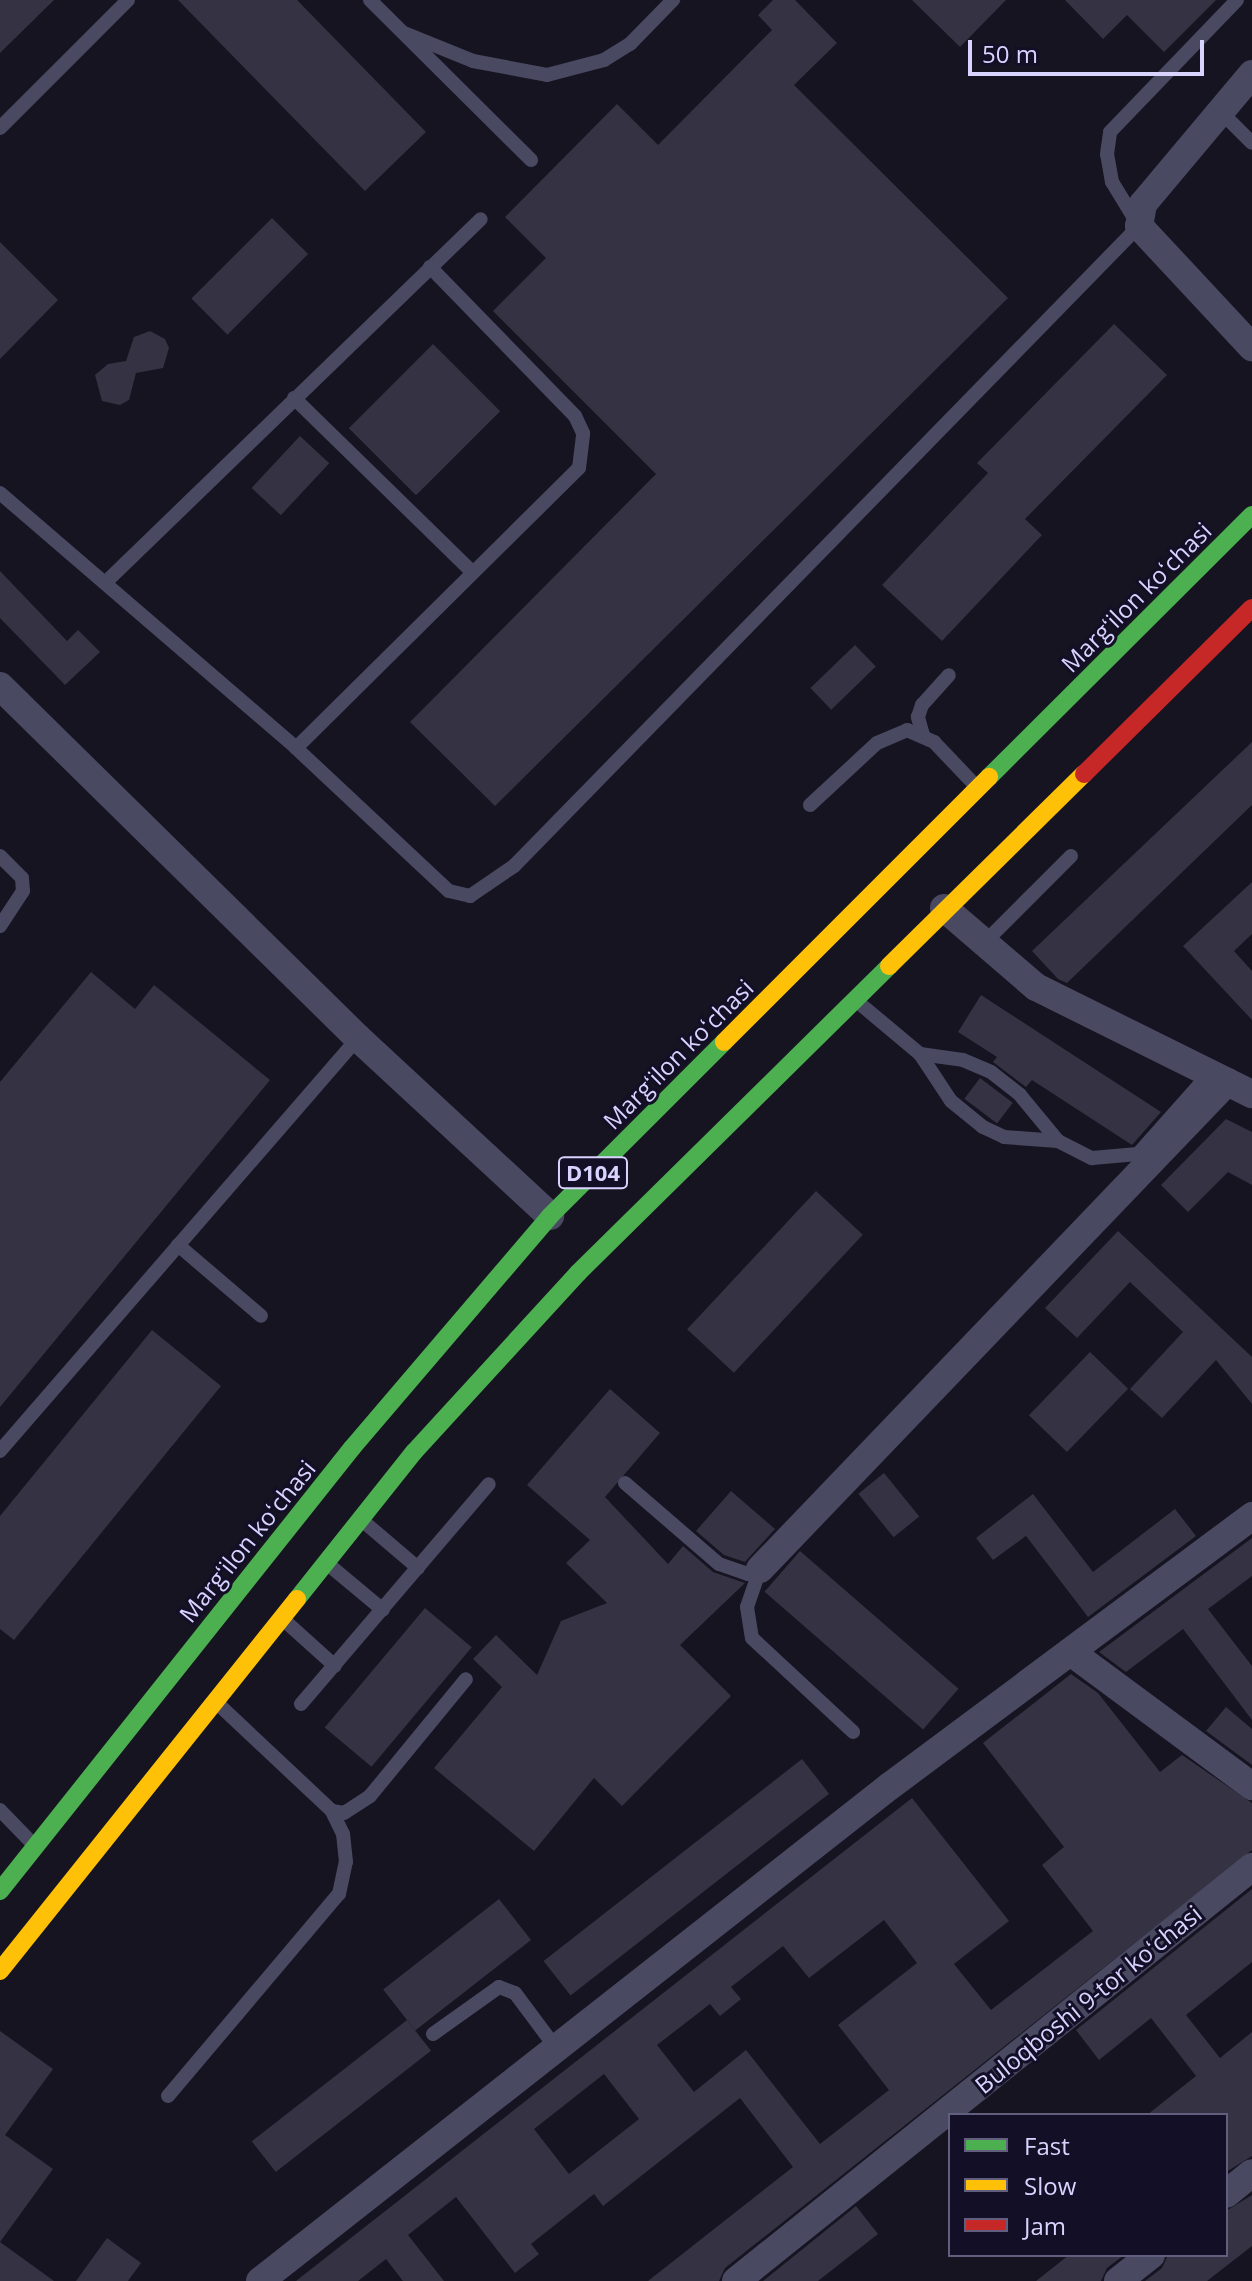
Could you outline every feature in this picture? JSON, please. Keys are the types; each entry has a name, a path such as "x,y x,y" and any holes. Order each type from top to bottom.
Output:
{"main road":[{"name":"Margʻilon koʻchasi","path":"0,1891 352,1448 550,1216 1252,515"},
{"name":"D104","path":"0,1971 414,1452 578,1273 852,998 1252,608"}],"street":[{"path":"1252,74 1143,204 1139,226 1252,347"},
{"path":"0,686 358,1038 550,1216"},
{"path":"760,1569 1229,1083 1036,987 944,908"},
{"path":"260,2281 890,1786 1252,1516"},
{"path":"1072,1653 1252,1786"},
{"name":"Buloqboshi 9-tor koʻchasi","path":"736,2281 1252,1867"},
{"path":"1228,2192 1252,2173"},
{"path":"1118,2281 1148,2257"}],"lane":[{"path":"0,128 128,0"},
{"path":"370,0 531,160"},
{"path":"404,33 473,61 547,75 604,60 630,44 673,0"},
{"path":"0,493 107,581 296,748 449,891 470,896 490,887 1139,226 1112,182 1107,154 1110,132 1237,0"},
{"path":"1220,111 1252,143"},
{"path":"107,581 481,219"},
{"path":"296,748 579,468 583,433 575,416 430,267"},
{"path":"294,398 472,572"},
{"path":"923,735 918,717 922,705 949,675"},
{"path":"810,805 877,743 907,730 923,735 978,788"},
{"path":"0,856 22,878 23,891 0,926"},
{"path":"984,943 1071,856"},
{"path":"852,998 920,1054 951,1101 983,1127 1004,1137 1058,1141 1107,1161 1138,1154 1229,1083"},
{"path":"0,1451 358,1038"},
{"path":"920,1054 963,1060 991,1072 1020,1095 1058,1141"},
{"path":"178,1245 261,1316"},
{"path":"625,1483 719,1564 748,1574 760,1569"},
{"path":"301,1704 489,1484"},
{"path":"361,1519 418,1568"},
{"path":"325,1562 383,1610"},
{"path":"760,1569 747,1607 752,1638 853,1732"},
{"path":"281,1619 335,1666"},
{"path":"332,1811 344,1813 370,1796 466,1679"},
{"path":"168,2096 339,1894 346,1862 343,1834 332,1811 215,1701"},
{"path":"0,1810 35,1846"},
{"path":"433,2034 499,1987 515,1993 556,2048"}],"building":[{"path":"0,0 54,0 0,53"},
{"path":"178,0 297,0 426,132 365,191"},
{"path":"773,0 795,0 837,43 794,85 1008,298 495,806 410,722 656,474 493,311 546,258 505,217 617,104 658,145 772,30 758,15"},
{"path":"912,0 1006,0 960,47"},
{"path":"1065,0 1216,0 1164,52 1127,15 1103,39"},
{"path":"272,218 308,254 227,335 191,299"},
{"path":"0,242 58,300 0,359"},
{"path":"1114,324 1167,375 1025,519 1042,535 942,641 882,585 988,473 977,463"},
{"path":"150,331 165,339 169,348 163,368 136,373 129,400 120,405 102,401 95,375 108,364 126,361 134,337"},
{"path":"433,344 500,411 416,495 349,428"},
{"path":"300,436 329,463 281,515 252,488"},
{"path":"0,571 67,641 78,630 100,652 65,685 0,618"},
{"path":"855,645 876,667 831,710 810,688"},
{"path":"1252,742 1252,805 1067,983 1058,979 1032,951"},
{"path":"1252,882 1252,934 1234,951 1252,971 1252,1020 1183,946"},
{"path":"91,972 135,1009 154,985 270,1080 0,1407 0,1082"},
{"path":"981,995 1161,1112 1132,1145 1032,1080 1026,1087 993,1062 997,1057 958,1032"},
{"path":"980,1078 1013,1103 997,1123 964,1099"},
{"path":"1226,1119 1252,1132 1252,1185 1228,1172 1188,1212 1161,1185"},
{"path":"816,1191 863,1235 734,1373 687,1329"},
{"path":"1118,1231 1252,1357 1252,1404 1216,1360 1162,1418 1130,1389 1183,1332 1130,1282 1077,1338 1045,1308"},
{"path":"152,1330 221,1386 14,1640 0,1629 0,1516"},
{"path":"1090,1352 1128,1389 1067,1452 1029,1415"},
{"path":"610,1389 660,1433 605,1497 668,1564 683,1546 713,1572 745,1583 680,1645 731,1696 622,1806 594,1778 534,1851 434,1768 502,1687 473,1659 496,1635 537,1675 561,1621 607,1603 566,1563 590,1540 527,1485"},
{"path":"884,1473 919,1517 894,1537 858,1494"},
{"path":"731,1491 775,1529 745,1562 724,1555 696,1531"},
{"path":"1033,1494 1093,1572 1175,1509 1196,1536 1088,1617 1026,1536 993,1560 976,1538"},
{"path":"1252,1538 1252,1576 1208,1609 1252,1666 1252,1720 1183,1629 1126,1672 1099,1652"},
{"path":"800,1551 958,1689 923,1730 765,1592"},
{"path":"425,1608 472,1647 371,1767 325,1728"},
{"path":"1071,1674 1098,1693 1160,1772 1182,1755 1252,1803 1252,1850 725,2268 719,2281 648,2281 793,2167 740,2098 603,2206 594,2194 531,2244 539,2254 515,2273 456,2197 408,2235 444,2281 403,2281 386,2259 358,2281 296,2281 912,1798 1009,1921 954,1964 991,2010 1093,1931 1042,1865 1064,1847 983,1743","holes":["884,1920 917,1963 838,2025 889,2090 820,2144 746,2050 694,2092 657,2045 710,2004 720,2016 741,1999 731,1987 783,1946 809,1978","604,2074 639,2119 569,2174 534,2129"]},
{"path":"1226,1707 1252,1729 1252,1765 1206,1731"},
{"path":"802,1759 829,1794 571,1996 544,1961"},
{"path":"1252,1889 1252,1962 1186,2015 1220,2058 1252,2032 1252,2156 1228,2171 1228,2113 1150,2113 1196,2076 1151,2018 1099,2060 1076,2030"},
{"path":"499,1899 531,1940 415,2030 383,1990"},
{"path":"407,2020 431,2051 276,2172 252,2141"},
{"path":"0,2031 53,2069 5,2135 53,2169 0,2242"},
{"path":"1252,2195 1252,2246 1207,2281 1145,2281 1162,2268 1167,2257 1228,2257 1228,2210"},
{"path":"856,2206 878,2234 818,2281 763,2281"},
{"path":"107,2238 141,2263 128,2281 76,2281"},
{"path":"0,2242 54,2281 0,2281"},
{"path":"1066,2257 1121,2257 1107,2268 1101,2281 1036,2281"}],"traffic: fast":[{"path":"989,777 1252,515"},
{"path":"297,1599 414,1452 578,1273 889,966"},
{"path":"0,1891 352,1448 550,1216 724,1042"}],"traffic: slow":[{"path":"889,966 1084,774"},
{"path":"724,1042 989,777"},
{"path":"0,1971 297,1599"}],"traffic: jam":[{"path":"1084,774 1252,608"}]}
